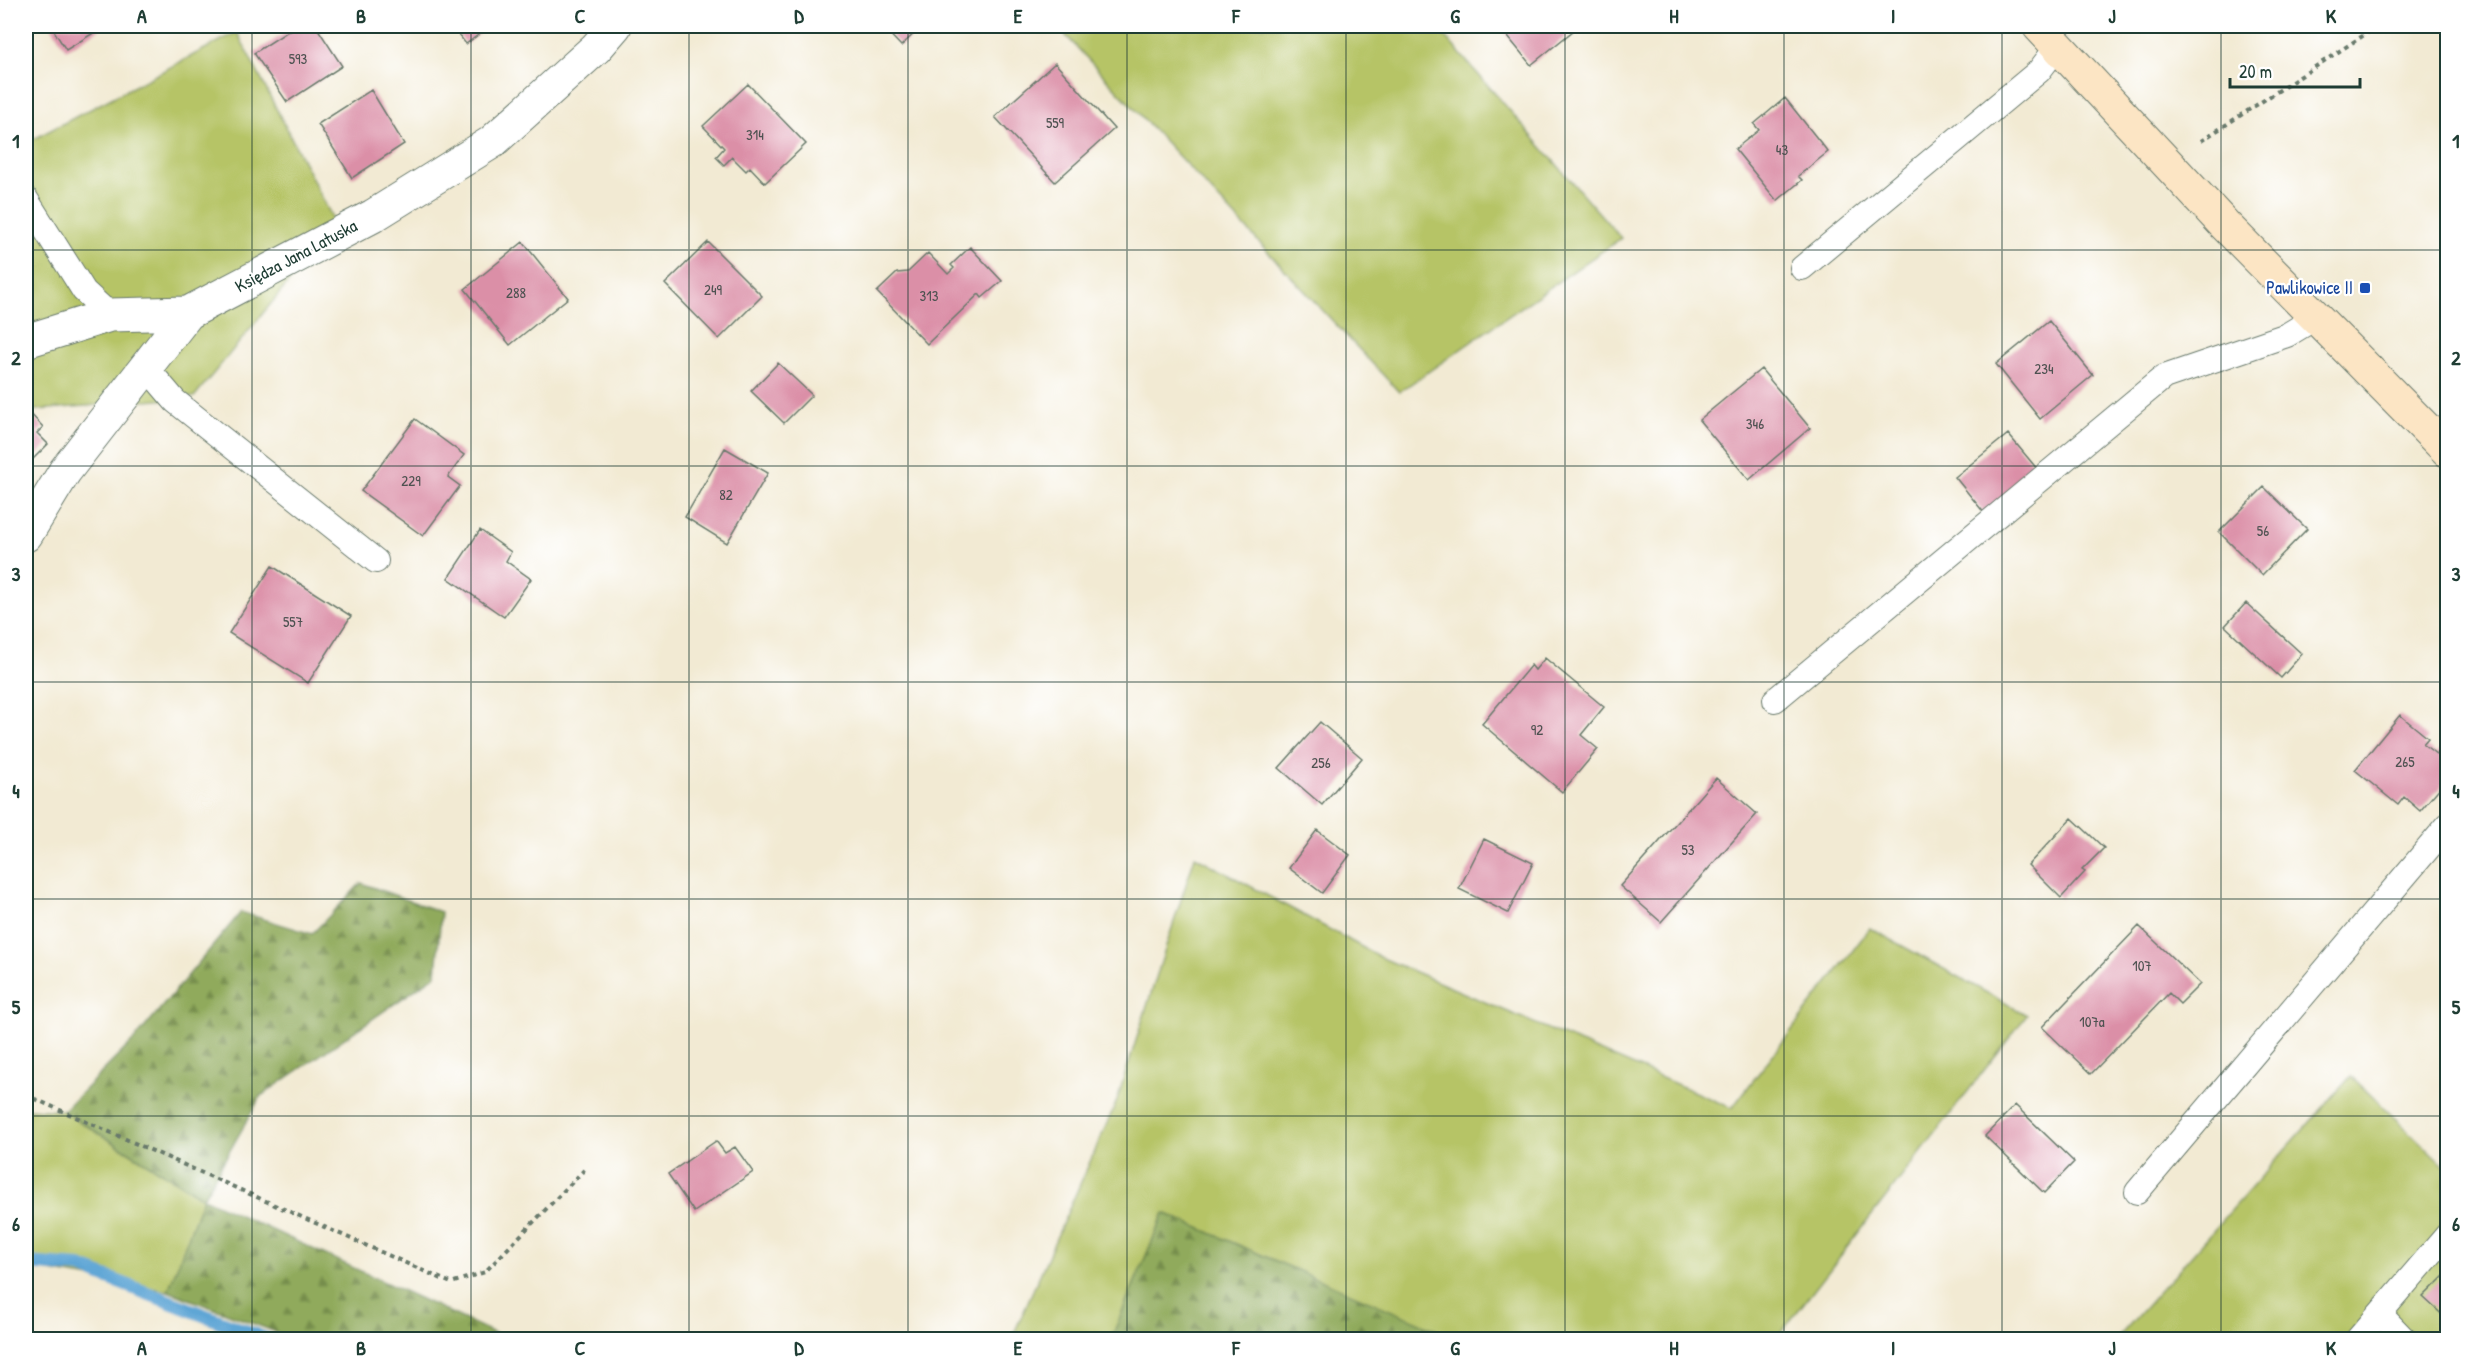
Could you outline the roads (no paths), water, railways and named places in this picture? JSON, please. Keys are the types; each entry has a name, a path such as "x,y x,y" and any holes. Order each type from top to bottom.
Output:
{"main road":[{"path":"2048,36 2315,318 2448,451"}],"street":[{"name":"Księdza Jana Latuska","path":"26,535 64,471 188,313 373,216 492,142 596,48 615,26"},
{"path":"26,341 110,315 188,313"}],"lane":[{"path":"1802,268 2039,71 2048,36"},
{"path":"26,199 84,291 110,315"},
{"path":"1775,700 2164,377 2287,334 2315,318"},
{"path":"147,368 175,401 376,561"},
{"path":"2137,1192 2448,825"},
{"path":"2357,1340 2448,1234"},
{"path":"2380,1314 2405,1340"}],"waterway":[{"path":"26,1263 80,1267 268,1340"}],"place":[{"name":"Pawlikowice II","path":"2365,288"}]}
